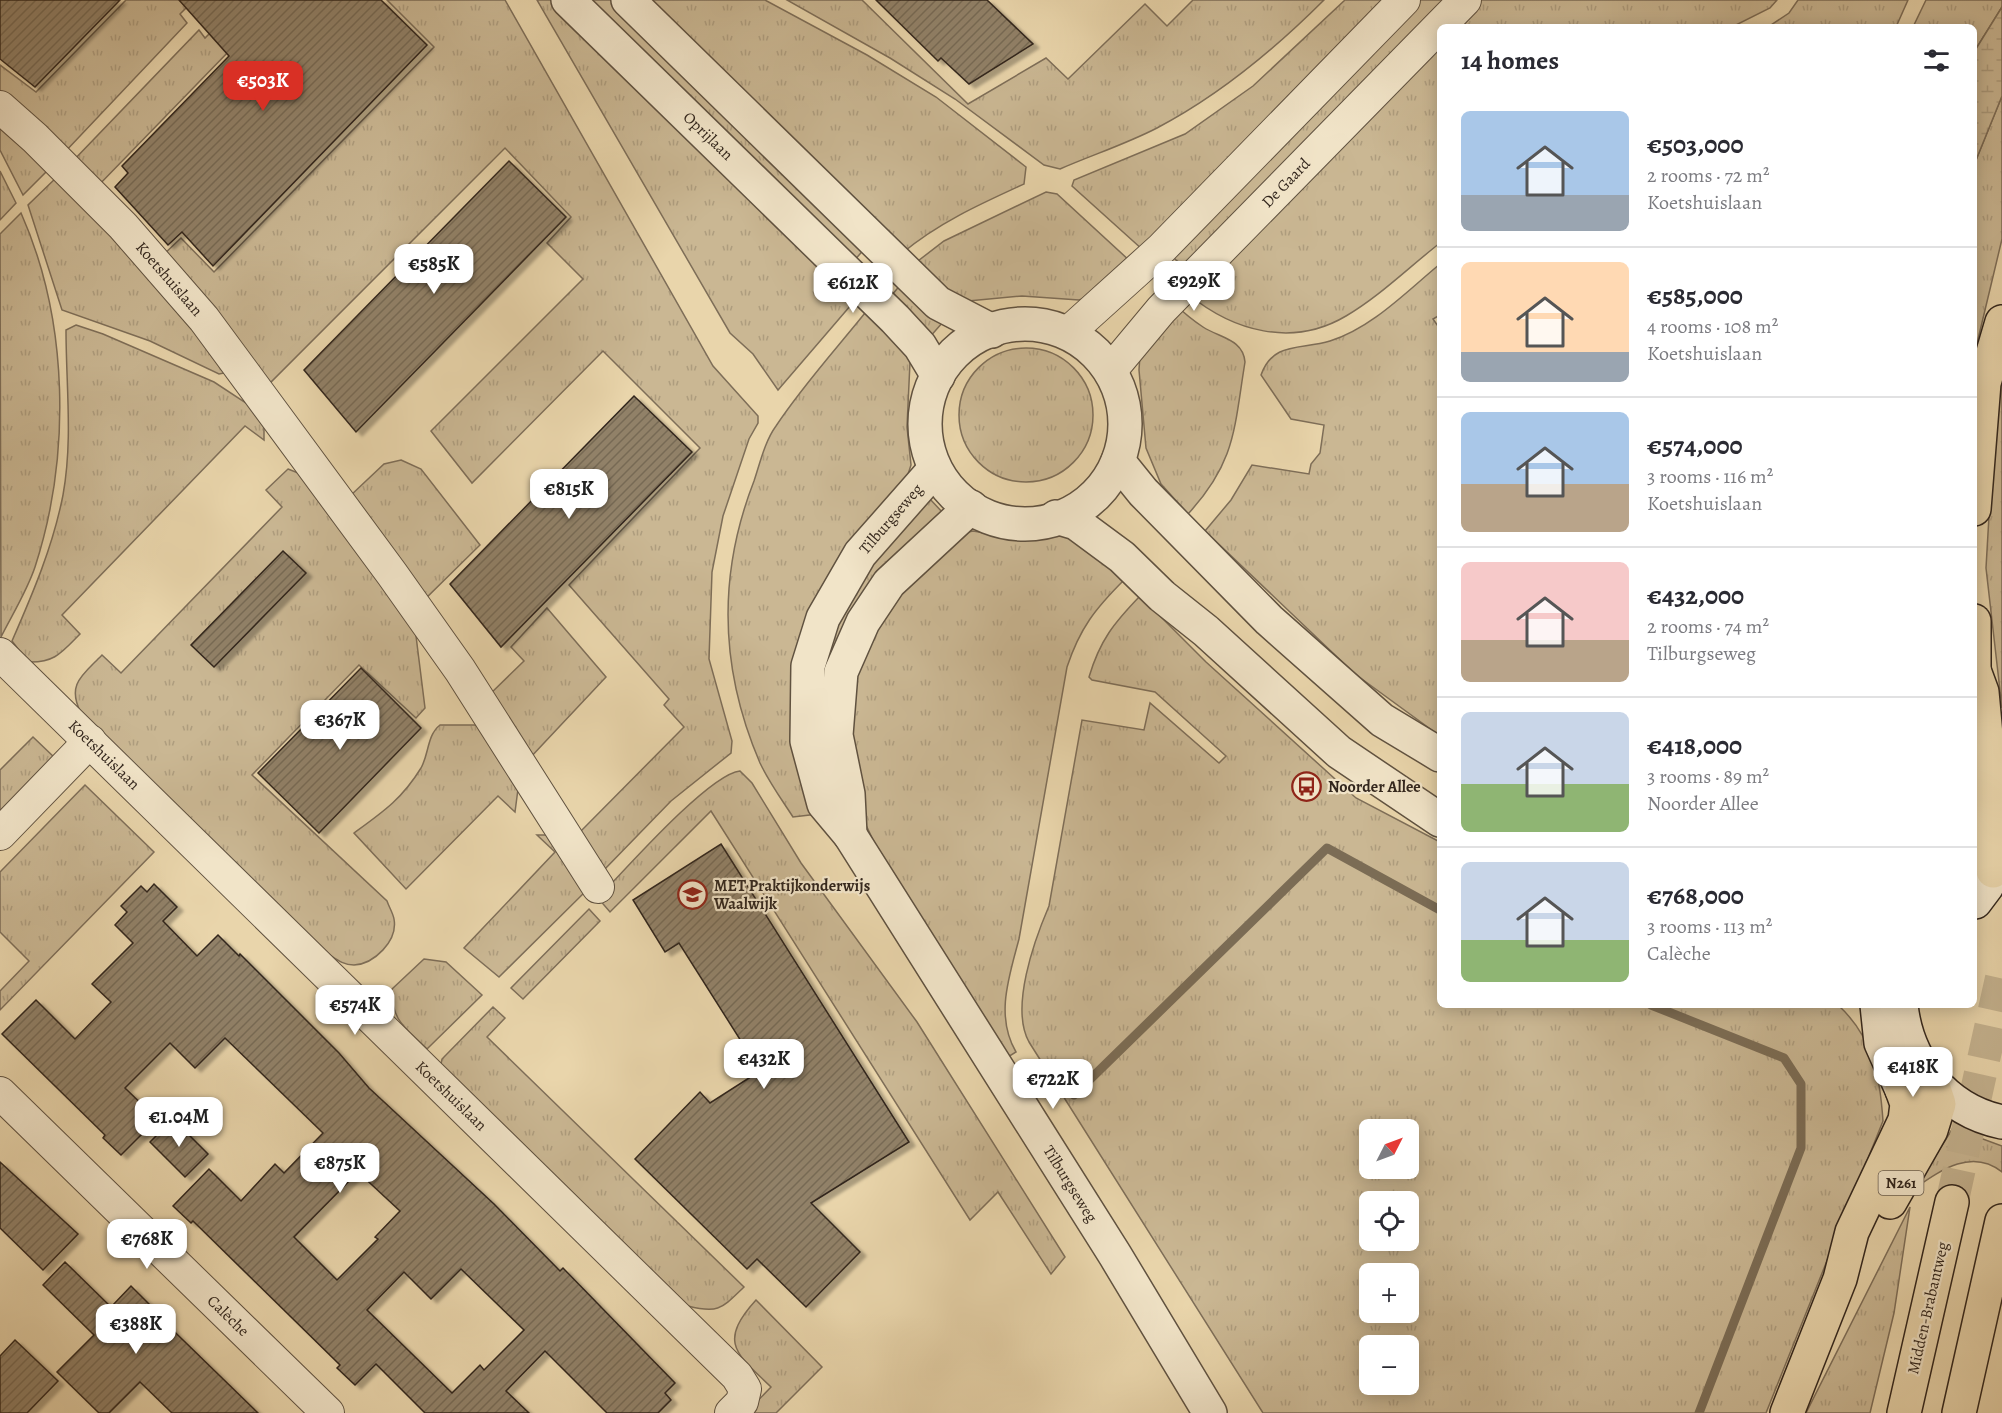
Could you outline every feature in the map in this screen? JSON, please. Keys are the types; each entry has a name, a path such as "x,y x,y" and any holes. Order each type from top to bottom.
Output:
{"highway":[{"path":"1977,471 1984,383 2002,322"},
{"path":"1977,681 1982,692 1992,799 1987,886"},
{"name":"N261","path":"1787,1413 1840,1279 1852,1232 1905,1120 1906,1104 1917,1085"},
{"name":"Midden-Brabantweg","path":"1904,1413 1952,1202"},
{"path":"1959,1413 2002,1221"}],"street":[{"name":"Oprijlaan","path":"568,0 895,319 920,346 938,376"},
{"path":"628,0 924,289 948,310 992,331"},
{"path":"1070,332 1161,249 1404,0"},
{"name":"De Gaard","path":"1442,24 1465,0"},
{"name":"De Gaard","path":"1111,370 1161,310 1437,29"},
{"name":"Koetshuislaan","path":"0,107 35,138 123,226 204,319 460,670 598,887"},
{"path":"1056,518 1088,503 1112,477 1118,461 1125,423 1124,405 1111,370 1086,342 1070,332 1050,325 1030,322 1010,323 992,331 954,358 938,376 929,394 924,421 926,445 934,470 950,492 971,507 999,519 1014,522 1056,518 1076,523 1122,557 1162,596 1206,632 1339,752 1437,818"},
{"path":"1118,461 1269,620 1382,720 1437,753"},
{"name":"Tilburgseweg","path":"934,470 860,554 823,618 808,666 807,741 824,804 850,836 1114,1255 1210,1413"},
{"name":"Tilburgseweg","path":"850,836 848,794 836,735 841,672 863,622 889,583 971,507"},
{"name":"Koetshuislaan","path":"0,654 737,1376 738,1401"},
{"path":"0,834 90,741"},
{"path":"1880,1009 1881,1043 1917,1085 1966,1111 2002,1122"},
{"name":"Calèche","path":"0,1093 327,1413"}],"green space":[{"path":"126,0 184,0 189,5 180,14 187,23 63,154 0,95 0,65 36,92"},
{"path":"387,0 505,0 713,366 758,416 758,423 749,439 723,516 712,572 709,659 732,741 731,753 671,801 602,872 577,835 684,727 664,705 669,699 569,585 700,448 603,351 472,483 431,431 583,279 547,243 571,217 505,148 266,387 162,256 181,238 214,272 434,47"},
{"path":"537,0 557,0 857,298 778,390 753,354 730,333"},
{"path":"584,0 616,0 867,246 852,263"},
{"path":"642,0 765,0 867,55 936,97 1026,167 1024,184 945,224 901,254"},
{"path":"787,0 862,0 968,104 1046,58 1068,79 1145,4 1167,26 1193,0 1324,0 1266,54 1203,101 1145,134 1060,169 1044,165 955,99 890,58"},
{"path":"1345,0 1389,0 1143,250 1072,186 1074,180 1185,134 1253,86"},
{"path":"1418,0 1450,0 1185,269 1169,253"},
{"path":"1476,0 1777,0 1770,8 1738,24 1453,24"},
{"path":"1798,0 1908,0 1897,24 1772,24 1789,13"},
{"path":"1926,0 2002,0 2002,7 1977,47 1977,24 1914,24"},
{"path":"2002,7 2002,96 1977,158 1977,47"},
{"path":"199,30 205,38 212,31 231,49 96,188 71,163"},
{"path":"1437,40 1437,245 1359,308 1326,326 1305,331 1284,333 1244,326 1224,318 1188,294"},
{"path":"2002,96 2002,239 1977,343 1977,158"},
{"path":"0,119 50,168 23,195 0,150"},
{"path":"0,171 16,203 0,220"},
{"path":"59,175 229,372 219,374 150,341 62,310 28,205"},
{"path":"1046,192 1057,194 1131,262 1092,296 1079,300 1022,296 968,301 945,295 914,264 944,241"},
{"path":"21,213 37,255 56,343 60,389 59,435 55,480 47,524 35,567 24,594 1,637 0,234"},
{"path":"1437,267 1437,317 1433,319 1437,325 1437,734 1355,674 1205,531 1231,500 1252,465 1309,474 1311,464 1320,453 1324,425 1291,419 1261,375 1266,364 1280,352 1319,344 1345,335 1388,308"},
{"path":"903,282 943,322 929,338 890,297"},
{"path":"1177,306 1203,327 1230,340 1240,348 1245,362 1235,426 1224,461 1216,478 1188,514 1161,484 1146,448 1139,370 1140,355"},
{"path":"869,308 903,340 910,362 907,427 911,465 901,496 817,601 818,814 793,817 760,763 737,693 728,623 729,587 734,552 742,517 763,452 772,432 809,381"},
{"path":"76,325 103,334 214,382 264,415 264,440 245,426 62,615 80,634 63,651 52,658 45,661 28,662 12,641 48,551 63,495 68,454 66,330"},
{"path":"1026,348 1052,353 1073,368 1088,389 1093,415 1088,441 1073,462 1052,477 1026,482 1000,477 979,462 964,441 959,415 964,389 979,368 1000,353"},
{"path":"2002,378 2002,708 1986,568 1995,412"},
{"path":"401,460 421,469 480,545 423,601 350,496 384,464"},
{"path":"288,469 311,478 415,628 425,708 416,718 359,665 252,775 387,901 394,919 392,935 383,950 362,964 343,963 328,954 81,713 75,695 76,687 83,674 102,655 121,673 282,507 266,490"},
{"path":"929,498 944,514 886,576 828,745 817,672 863,569"},
{"path":"973,531 1021,539 1062,536 1088,544 1124,580 1105,600 1083,630 1067,667 1019,939 1008,982 1006,1024 1016,1052 1008,1057 874,842 858,808 847,732 860,660 901,589 955,535"},
{"path":"1140,596 1206,662 1356,798 1437,840 1437,1008 1841,1008 1850,1017 1867,1044 1877,1073 1883,1121 1766,1413 1263,1413 1029,1042 1024,1028 1022,1011 1026,974 1049,906 1082,720 1144,730 1150,703 1219,763 1226,756 1155,692 1092,680 1089,677 1103,642 1115,624"},
{"path":"547,608 606,677 528,760 488,696 524,661 511,647"},
{"path":"440,725 480,725 518,789 515,812 498,796 406,889 354,833 383,811 407,788 424,763 430,739"},
{"path":"33,737 56,759 0,816 0,770"},
{"path":"740,771 752,783 801,863 917,1022 1065,1257 1051,1274 998,1192 970,1220 711,811 610,912 598,898 667,826 708,788 726,776"},
{"path":"85,785 154,852 0,1010 0,991 29,961 0,932 0,872"},
{"path":"537,835 552,835 588,889 499,977 464,948 555,852"},
{"path":"589,909 600,921 523,999 511,988"},
{"path":"424,959 446,962 482,995 427,1049 401,1023 392,1000 392,989"},
{"path":"493,1007 505,1018 487,1037 744,1287 725,1304 714,1309 688,1306 441,1064 442,1059"},
{"path":"1953,1128 2002,1146 2002,1172 1991,1165 1979,1162 1957,1164 1915,1188"},
{"path":"1910,1207 1894,1313 1870,1413 1806,1413"},
{"path":"756,1300 822,1367 776,1413 746,1413 771,1387 749,1366 736,1347 737,1327"}],"building":[{"path":"0,0 120,0 35,87 0,59"},
{"path":"179,0 381,0 427,45 213,266 182,232 168,245 115,187 128,173 122,166 229,56"},
{"path":"876,0 987,0 1033,44 969,84 941,58 938,61"},
{"path":"509,161 566,217 356,432 304,370"},
{"path":"634,396 692,452 501,647 450,584"},
{"path":"283,551 306,573 214,667 191,645"},
{"path":"361,668 421,728 319,833 258,773"},
{"path":"721,844 909,1142 811,1203 860,1252 806,1307 757,1259 747,1269 635,1159 700,1092 710,1103 760,1071 679,943 665,952 633,900"},
{"path":"154,884 177,907 163,921 197,956 218,935 239,956 240,954 339,1053 369,1088 494,1204 560,1271 563,1268 675,1383 665,1393 671,1400 658,1413 607,1413 545,1351 506,1391 529,1413 425,1413 376,1364 355,1385 337,1368 340,1365 193,1221 191,1223 173,1206 209,1169 241,1201 275,1164 284,1173 323,1133 225,1038 195,1068 170,1043 125,1088 157,1119 121,1155 103,1138 105,1135 2,1034 36,1000 75,1039 111,1002 92,984 133,943 115,925 127,912 121,906 141,886 147,892","holes":["358,1172 400,1211 375,1237 378,1239 337,1280 294,1237","461,1269 524,1330 484,1370 480,1365 452,1393 367,1310 404,1272 431,1299"]},
{"path":"173,1119 208,1154 185,1177 150,1142"},
{"path":"0,1162 78,1234 43,1270 0,1228"},
{"path":"65,1262 111,1307 131,1286 149,1304 147,1305 258,1413 172,1413 140,1382 109,1413 99,1413 57,1372 94,1335 43,1285"},
{"path":"15,1340 58,1381 27,1413 0,1413 0,1356"}],"waterway":[{"path":"1074,1095 1327,848 1437,908"},
{"path":"1659,1008 1784,1058 1801,1084 1801,1148 1699,1413"}],"tunnel":[{"path":"1952,1202 2002,976"}],"place":[{"name":"Noorder Allee","path":"1307,787"},
{"name":"MET Praktijkonderwijs Waalwijk","path":"693,895"}]}
